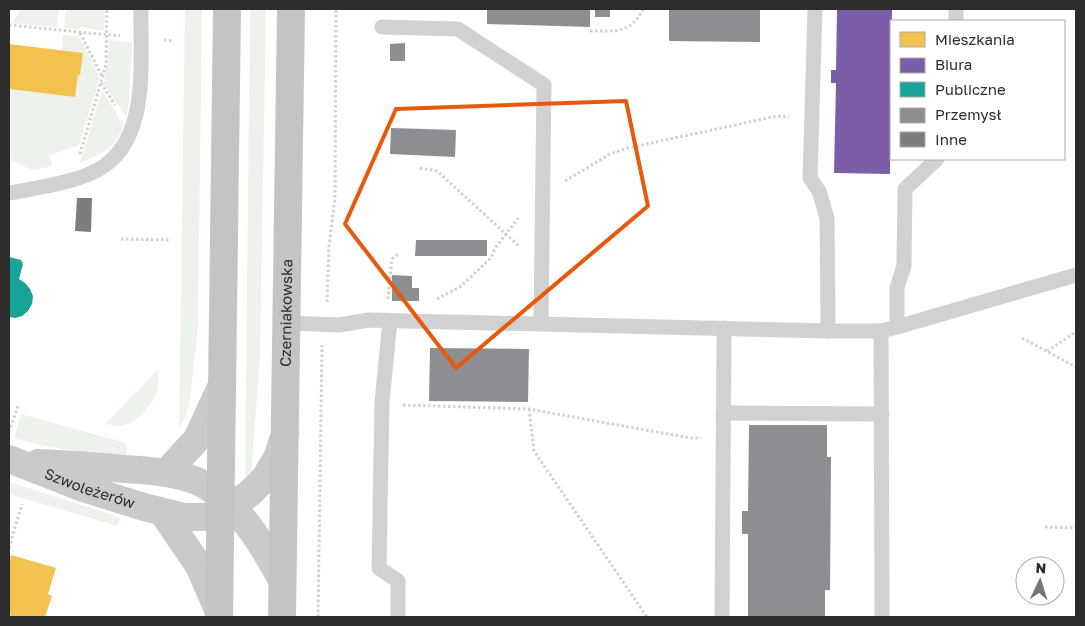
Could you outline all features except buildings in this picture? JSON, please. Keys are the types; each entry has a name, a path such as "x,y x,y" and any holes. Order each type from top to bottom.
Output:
{"main road":[{"path":"219,614 224,505 222,385 227,9"},
{"name":"Czerniakowska","path":"282,617 291,9"}],"street":[{"path":"166,472 197,439 222,385"},
{"name":"Szwoleżerów","path":"14,460 83,488 163,513 184,518 203,517 250,493 265,478 277,458 285,434"},
{"name":"Szwoleżerów","path":"14,460 166,472 203,484 254,535 270,557 282,580"},
{"path":"163,513 200,566 219,614"}],"lane":[{"path":"9,193 65,182 103,167 121,152 132,131 139,105 141,9"},
{"path":"815,9 810,178 819,191 827,218 828,331"},
{"path":"382,27 458,29 544,84 541,324"},
{"path":"897,327 897,288 904,266 905,189 936,160"},
{"path":"287,323 339,325 369,320 828,331 881,330 1076,275"},
{"path":"390,321 382,405 380,568 398,580 398,617"},
{"path":"722,617 724,328"},
{"path":"881,330 882,617"},
{"path":"723,413 882,414"}],"path":[{"path":"81,176 78,161 106,65 107,9"},
{"path":"590,31 618,31 627,28 634,23 643,9"},
{"path":"9,25 174,41"},
{"path":"80,32 102,77"},
{"path":"434,300 460,287 491,258 495,248 530,203 610,154 628,148 776,116 812,118"},
{"path":"420,168 437,171 542,267"},
{"path":"120,239 171,240"},
{"path":"390,321 388,295 392,259 399,253"},
{"path":"1046,351 1076,332"},
{"path":"1022,338 1076,367"},
{"path":"382,405 529,408 690,438 722,439"},
{"path":"9,432 18,406"},
{"path":"529,408 534,451 647,617"},
{"path":"9,548 22,504"},
{"path":"1045,527 1076,528"}],"highlighted area":[{"path":"626,101 648,206 456,368 345,224 396,109"}],"shaded area":[{"path":"22,9 59,9 57,27 12,23"},
{"path":"66,9 105,9 104,31 81,27 78,30 64,27"},
{"path":"185,9 202,9 198,328 190,398 186,417 179,428"},
{"path":"250,9 266,9 260,358 251,476 248,479 245,475"},
{"path":"63,35 79,36 100,78 79,145 50,155 52,166 32,170 9,159 9,89 75,97 83,53 61,51"},
{"path":"110,40 132,43 129,103 126,117 104,84"},
{"path":"102,90 124,125 117,140 112,145 80,163"},
{"path":"158,370 155,396 142,414 137,419 124,425 116,426 106,423"},
{"path":"21,414 123,442 127,445 126,457 56,448 14,438"},
{"path":"9,482 110,514 120,519 117,526 9,494"}]}
